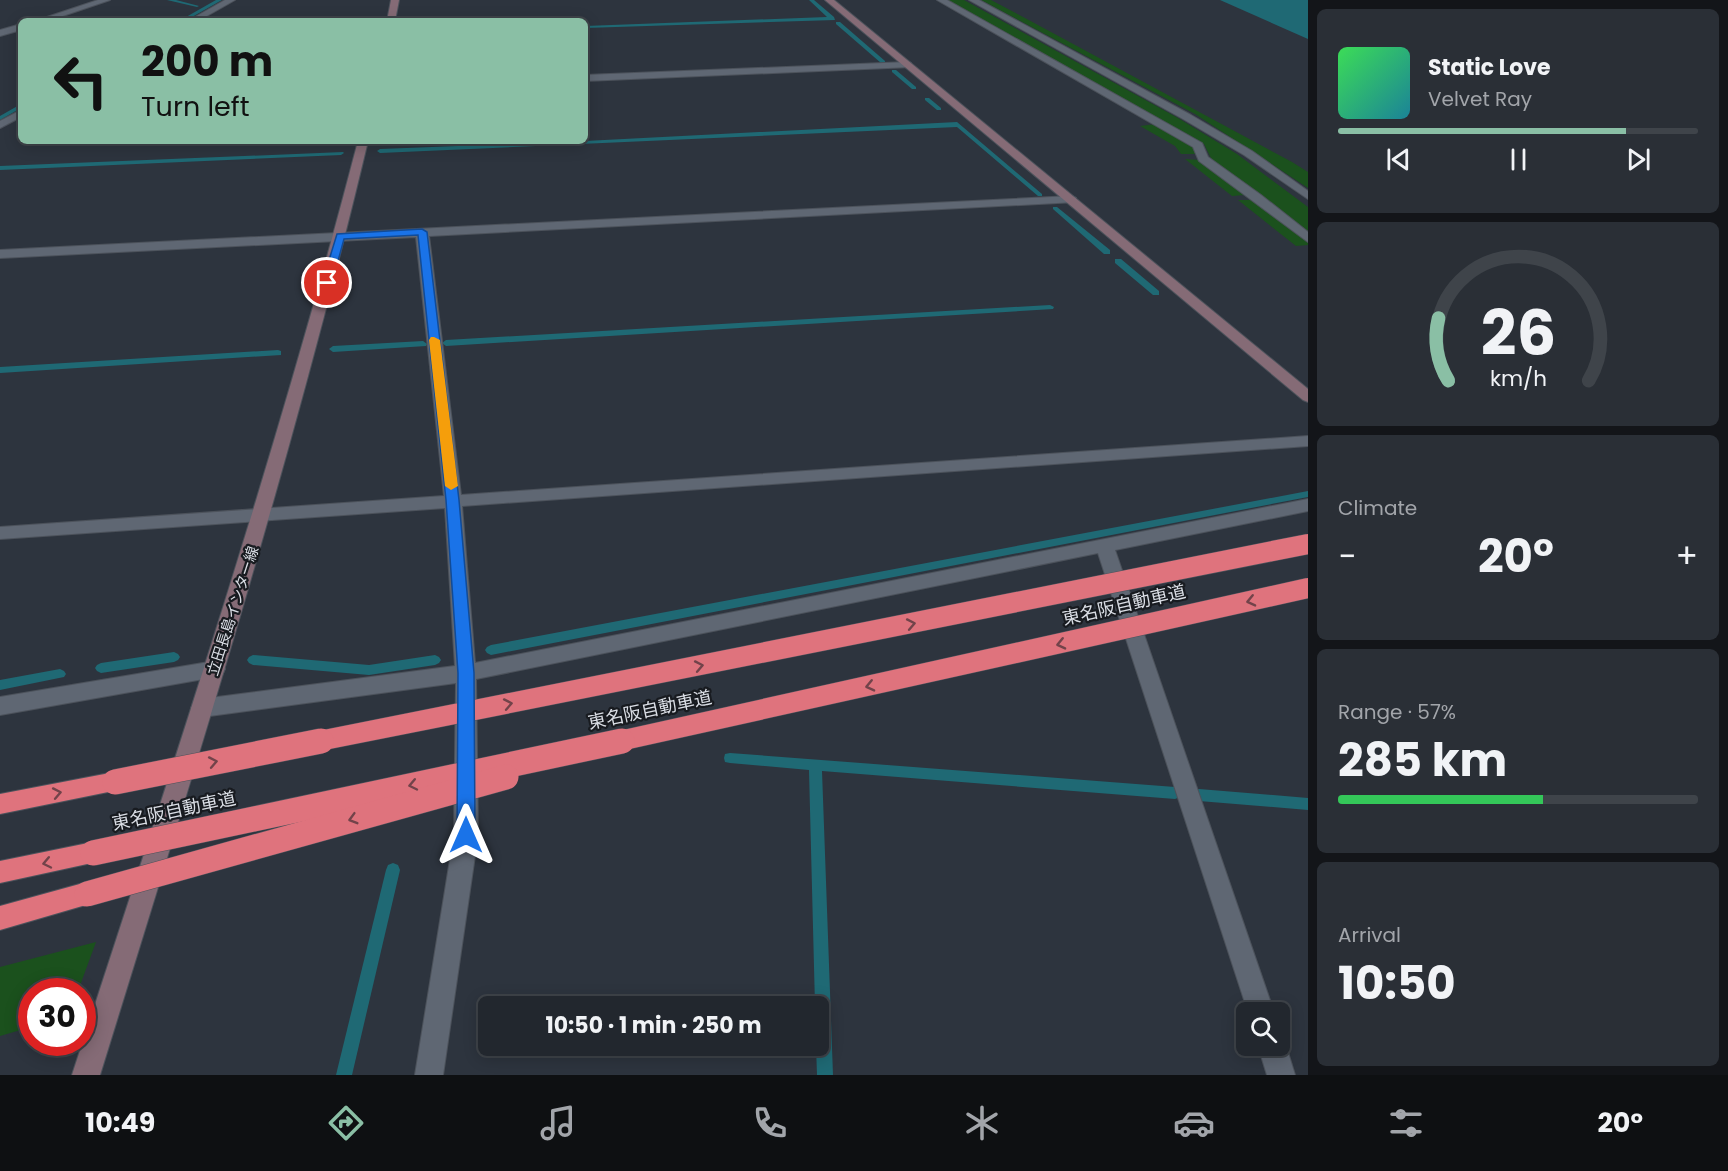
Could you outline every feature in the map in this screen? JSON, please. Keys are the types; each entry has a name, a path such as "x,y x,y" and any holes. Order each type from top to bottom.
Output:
{"highway":[{"name":"東名阪自動車道","path":"0,804 1308,544"},
{"name":"東名阪自動車道","path":"0,872 673,730 1308,588"},
{"path":"0,918 673,730"}],"main road":[{"path":"392,18 395,0"},
{"path":"829,0 1308,397"},
{"name":"立田長島インター線","path":"86,1075 264,514 340,236 362,144"}],"street":[{"path":"49,18 106,0"},
{"path":"198,18 231,0"},
{"path":"941,0 1198,145 1203,159 1257,197 1308,238"},
{"path":"973,0 1187,117 1248,153 1308,196"},
{"path":"0,24 18,28"},
{"path":"0,33 18,28"},
{"path":"588,78 908,65"},
{"path":"0,125 18,116"},
{"path":"0,254 1072,200"},
{"path":"422,232 453,500 466,673 466,835 429,1075"},
{"path":"0,533 1308,441"},
{"path":"202,708 466,673 1308,506"},
{"path":"1105,546 1258,1002"},
{"path":"0,706 215,669"},
{"path":"1275,1056 1281,1075"}],"green space":[{"path":"946,0 964,0 1178,118 1237,154 1308,207 1308,231 1212,160 1204,144"},
{"path":"981,0 991,0 1292,162 1308,172 1308,188 1195,114"},
{"path":"1156,124 1192,145 1197,154 1181,154 1175,146 1140,126"},
{"path":"1185,159 1201,160 1245,195 1232,196"},
{"path":"1238,200 1252,200 1308,241 1308,245 1296,246"},
{"path":"96,942 83,978 18,978 18,1031 0,1036 0,967"}],"water":[{"path":"1220,0 1308,0 1308,39"}],"waterway":[{"path":"169,0 197,6"},
{"path":"187,18 220,0"},
{"path":"811,0 832,18"},
{"path":"588,27 832,18"},
{"path":"838,23 883,62"},
{"path":"894,71 914,88"},
{"path":"927,99 939,109"},
{"path":"0,118 18,108"},
{"path":"957,124 1040,195"},
{"path":"588,142 957,125"},
{"path":"380,151 535,144"},
{"path":"0,168 341,153"},
{"path":"1055,208 1107,252"},
{"path":"1118,261 1156,293"},
{"path":"446,343 1050,307"},
{"path":"333,349 423,344"},
{"path":"0,370 278,353"},
{"path":"491,650 1308,494"},
{"path":"101,668 174,657"},
{"path":"253,660 369,670 435,660"},
{"path":"0,685 60,674"},
{"path":"730,758 1175,793"},
{"path":"815,765 825,1075"},
{"path":"1199,795 1308,804"},
{"path":"344,1075 393,870"}],"slow traffic":[{"path":"434,340 451,486"}],"route":[{"path":"327,283 340,236 422,232 453,500 466,673 466,835"}]}
